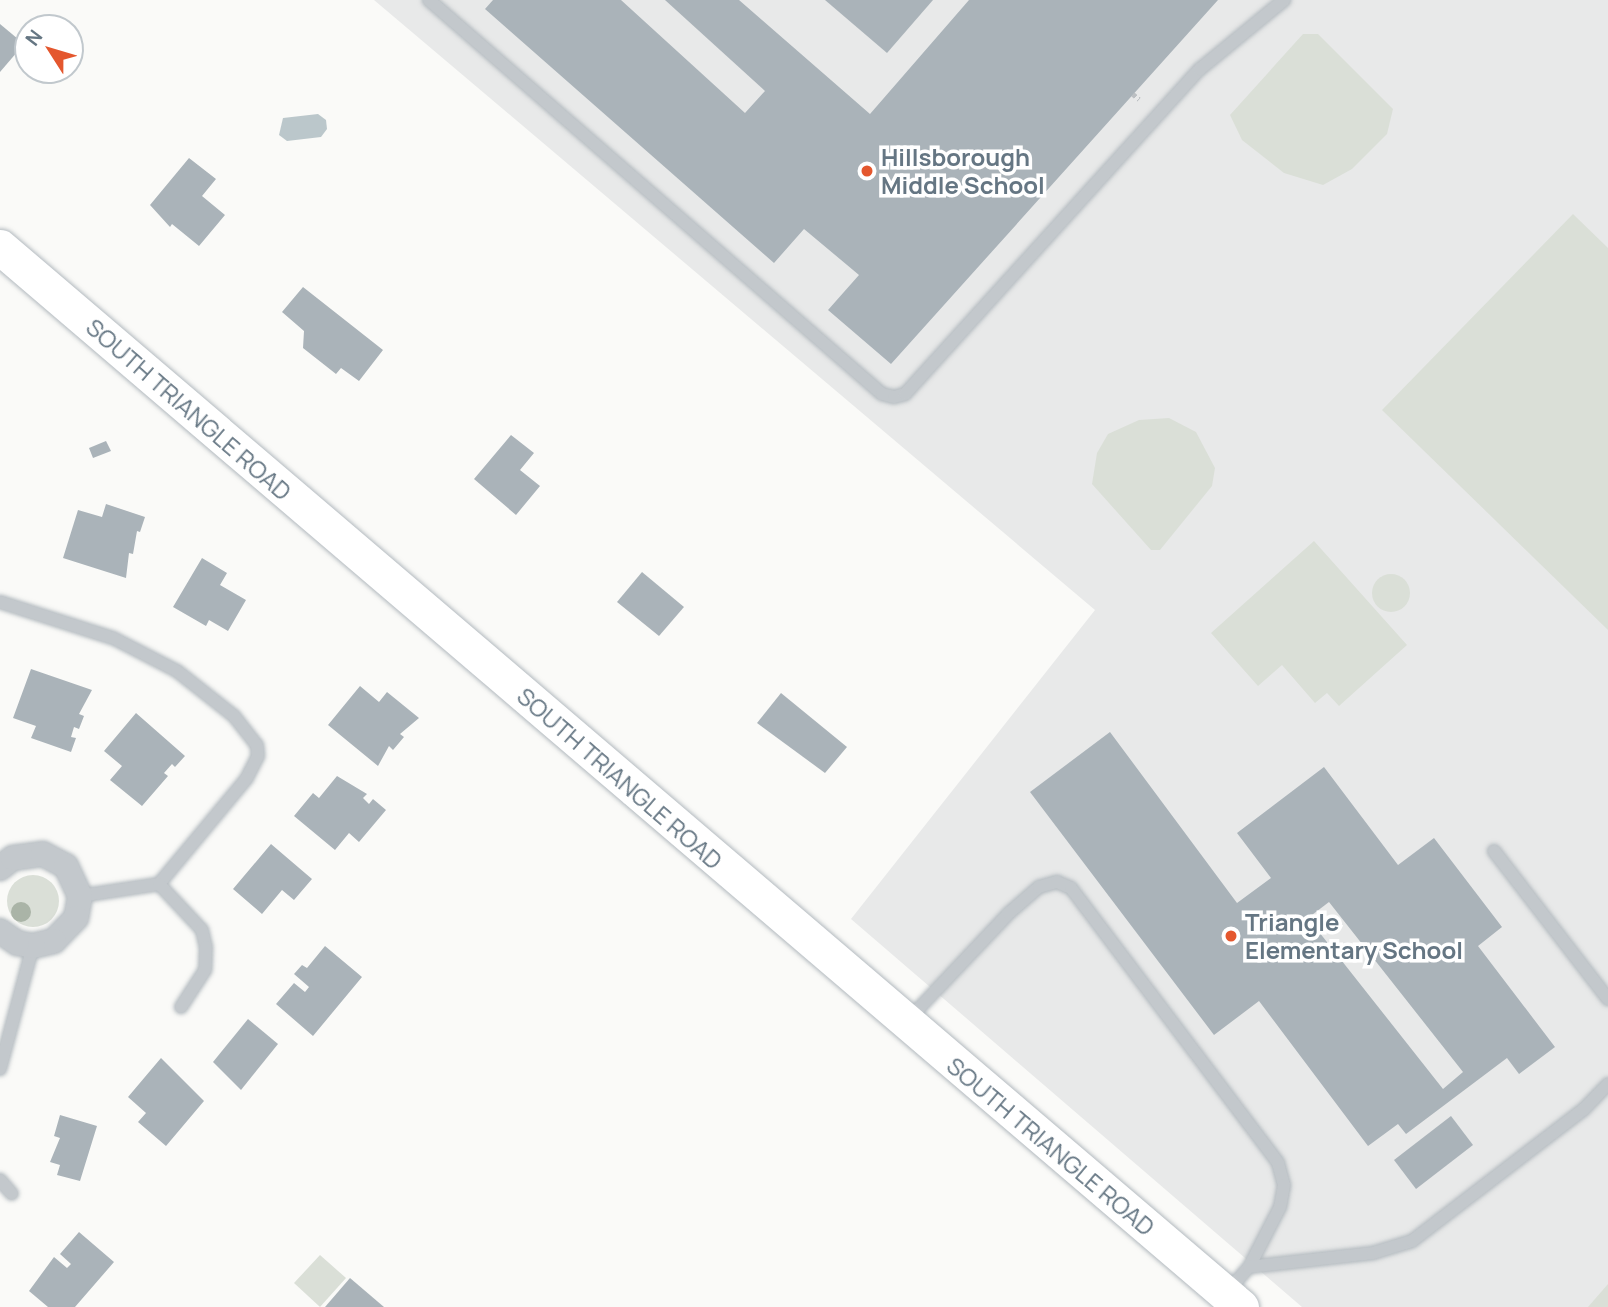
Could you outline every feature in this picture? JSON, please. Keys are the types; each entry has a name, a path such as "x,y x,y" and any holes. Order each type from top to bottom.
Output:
{"street":[{"name":"SOUTH TRIANGLE ROAD","path":"0,247 1233,1301"},
{"path":"0,868 13,858 43,854 66,866 80,896 71,927 54,941 33,946 18,943 0,931"}],"lane":[{"path":"429,0 881,394 894,397 905,394 1200,69 1284,0"},
{"path":"0,602 145,653 204,690 253,735 258,755 253,768 159,884 80,896"},
{"path":"1494,850 1608,999"},
{"path":"906,1022 1009,912 1039,887 1057,882 1071,888 1278,1163 1284,1185 1280,1207 1233,1301"},
{"path":"159,884 202,930 206,947 205,970 181,1007"},
{"path":"0,1069 33,946"},
{"path":"1249,1267 1373,1253 1412,1241 1583,1110 1608,1084"},
{"path":"0,1180 12,1194"}],"path":[{"path":"1133,94 1139,99"}],"shaded area":[{"path":"374,0 1608,0 1608,1307 1302,1307 851,919 1095,610"},
{"path":"1303,34 1318,34 1393,109 1387,134 1352,169 1323,185 1284,173 1242,140 1230,115"},
{"path":"318,114 326,120 327,129 321,137 287,141 279,135 283,118"},
{"path":"1573,214 1608,248 1608,630 1382,410"},
{"path":"1169,418 1196,432 1215,468 1212,486 1160,550 1151,550 1092,484 1097,453 1108,434 1139,420"},
{"path":"1314,541 1407,645 1339,706 1327,693 1315,703 1282,665 1258,686 1211,633"},
{"path":"1391,574 1405,579 1410,593 1405,607 1391,612 1377,607 1372,593 1377,579"},
{"path":"33,875 52,882 59,901 52,920 33,927 14,920 7,901 14,882"},
{"path":"320,1255 346,1278 320,1307 294,1283"},
{"path":"1608,1284 1608,1307 1588,1307"}],"building":[{"name":"Hillsborough Middle School","path":"493,0 621,0 745,113 765,91 665,0 739,0 870,114 969,0 1218,0 891,364 828,310 859,275 804,229 774,263 485,9"},
{"path":"825,0 933,0 887,53"},
{"path":"0,24 14,36 14,56 0,72"},
{"path":"189,158 216,179 202,196 225,215 199,246 172,224 170,227 150,205"},
{"path":"303,287 383,350 359,381 341,368 336,374 303,348 304,331 282,312"},
{"path":"511,435 534,453 520,470 540,486 516,515 474,479"},
{"path":"106,441 111,451 93,458 89,448"},
{"path":"106,504 145,517 140,532 137,531 133,554 129,553 126,578 63,558 78,510 102,517"},
{"path":"202,558 227,573 220,585 246,600 228,631 209,620 206,626 173,607"},
{"path":"642,572 684,607 659,636 617,602"},
{"path":"31,669 92,690 79,714 84,716 79,729 74,727 71,737 76,738 71,752 31,738 36,726 13,718"},
{"path":"360,686 379,702 387,692 419,718 400,734 404,737 393,750 389,746 378,766 328,725"},
{"path":"781,693 847,747 825,773 757,723"},
{"path":"136,713 185,756 175,767 172,764 164,773 168,776 142,806 110,780 122,766 104,751"},
{"name":"Triangle Elementary School","path":"1110,732 1237,903 1271,878 1237,833 1324,767 1398,865 1434,838 1502,927 1478,946 1555,1047 1519,1074 1507,1058 1406,1134 1398,1124 1368,1146 1259,1001 1214,1035 1030,792","holes":["1329,902 1463,1072 1443,1089 1308,918"]},
{"path":"337,776 367,794 363,798 369,804 373,799 386,810 359,842 349,833 335,850 294,816 313,793 319,798"},
{"path":"271,844 312,879 294,900 282,890 262,914 233,889"},
{"path":"325,946 362,977 313,1036 276,1004 294,983 305,992 309,987 294,974 302,965 307,968"},
{"path":"248,1019 278,1044 241,1090 213,1062"},
{"path":"161,1058 204,1101 166,1146 138,1122 146,1113 128,1097"},
{"path":"60,1115 97,1126 80,1181 57,1175 60,1165 50,1162 60,1138 54,1136"},
{"path":"1451,1116 1473,1145 1416,1189 1394,1160"},
{"path":"79,1232 114,1262 75,1307 48,1307 29,1291 54,1257 67,1268 71,1264 60,1254"},
{"path":"350,1278 384,1307 325,1307"}],"place":[{"name":"Hillsborough Middle School","path":"867,171"},
{"name":"Triangle Elementary School","path":"1231,936"}]}
